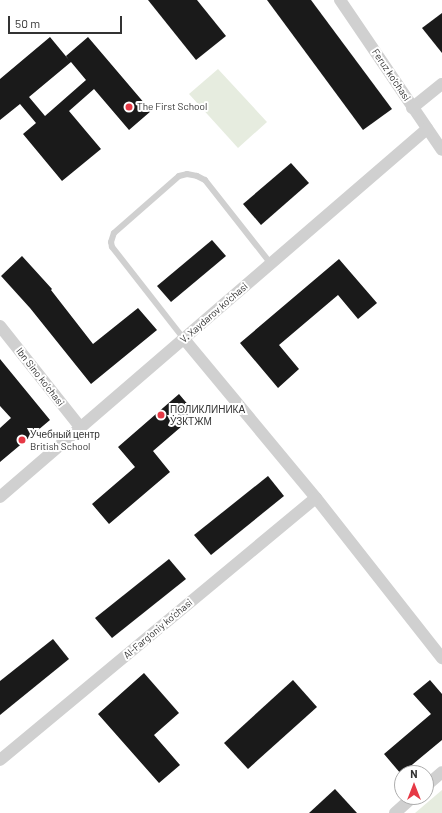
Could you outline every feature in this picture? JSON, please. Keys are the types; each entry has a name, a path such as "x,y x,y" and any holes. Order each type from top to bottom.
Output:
{"street":[{"name":"Feruz ko‘chasi","path":"340,0 442,150"},
{"path":"412,108 442,84"},
{"name":"V. Xaydarov ko‘chasi","path":"0,497 427,129"},
{"name":"Ibn Sino ko‘chasi","path":"0,326 80,427"},
{"path":"184,339 316,498 442,658"},
{"name":"Al-Farg‘oniy ko‘chasi","path":"0,760 316,498"},
{"path":"434,779 442,772"},
{"path":"395,813 404,805"}],"lane":[{"path":"184,339 112,247 111,242 114,234 179,176 187,174 197,176 205,180 271,264"}],"shaded area":[{"path":"218,69 267,122 238,148 189,94"},
{"path":"442,790 442,813 415,813 424,805 434,805 434,797"}],"building":[{"path":"148,0 197,0 226,36 196,60"},
{"path":"267,0 311,0 392,109 363,130"},
{"path":"442,13 442,53 422,28"},
{"name":"The First School","path":"50,37 69,60 66,56 88,37 151,111 129,130 94,89 69,111 101,149 62,181 23,134 36,123 20,104 0,120 0,79","holes":["71,62 86,80 45,116 29,97"]},
{"path":"291,163 309,183 261,225 243,204"},
{"path":"212,240 226,256 171,302 157,286"},
{"path":"22,256 52,289 51,290 93,344 138,308 157,330 91,384 30,308 1,276"},
{"path":"339,259 377,303 358,319 338,295 279,345 299,369 278,388 240,343"},
{"path":"0,359 50,420 0,462 0,428 11,418 0,406"},
{"path":"179,394 196,414 153,451 170,472 109,524 92,504 135,467 118,447"},
{"path":"268,476 284,496 211,555 194,535"},
{"path":"169,559 186,579 112,638 95,618"},
{"path":"53,639 69,659 0,715 0,681"},
{"path":"144,673 179,713 154,735 180,765 159,783 98,714"},
{"path":"293,680 317,707 248,769 224,743"},
{"path":"430,680 442,694 442,740 412,765 394,766 384,754 431,714 413,694"},
{"path":"335,789 357,813 309,813"}],"place":[{"name":"The First School","path":"129,107"},
{"name":"ПОЛИКЛИНИКА УЗКТЖМ","path":"161,415"},
{"name":"Учебный центр British School","path":"22,440"}]}
